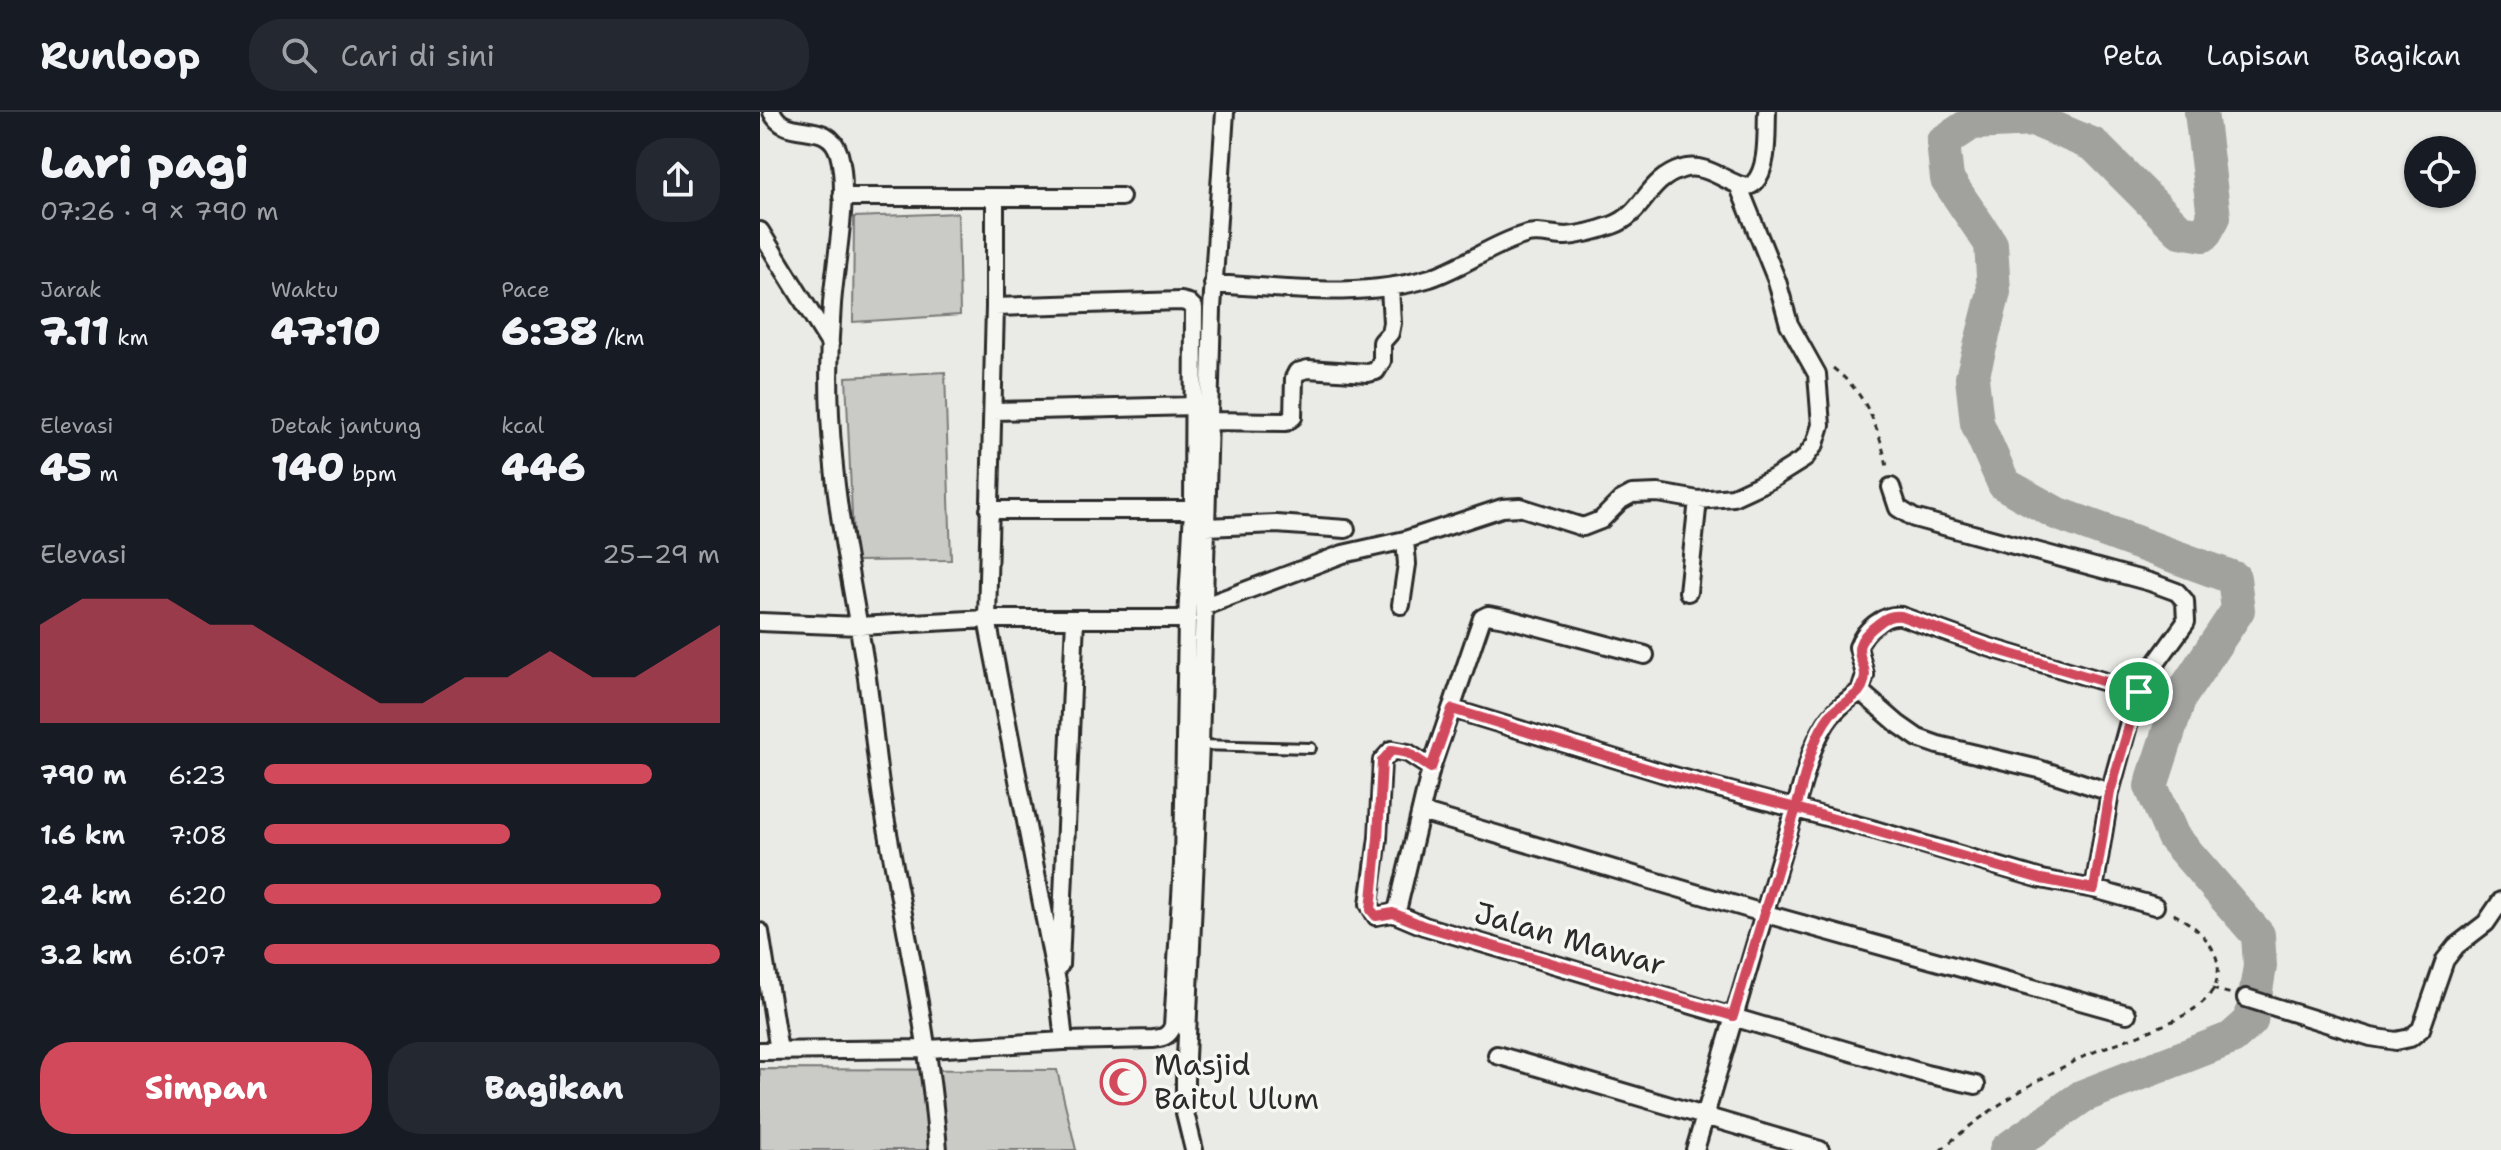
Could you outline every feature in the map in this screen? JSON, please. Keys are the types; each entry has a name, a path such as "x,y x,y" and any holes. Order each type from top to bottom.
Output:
{"street":[{"path":"772,112 783,125 816,131 834,143 840,161 842,197 830,344 831,438 835,479 859,626 877,774 928,1049 938,1150"},
{"path":"1194,1150 1185,1102 1205,606 1213,284 1225,112"},
{"path":"1739,187 1752,185 1758,177 1767,112"},
{"path":"1205,606 1343,554 1405,540 1502,508 1520,507 1583,527 1601,520 1621,500 1632,494 1658,493 1698,500 1733,497 1786,471 1810,452 1821,425 1814,368 1789,324 1777,281 1739,187 1709,169 1683,168 1653,185 1632,214 1613,225 1569,236 1528,233 1443,273 1390,287 1321,290 1213,284"},
{"path":"842,197 1121,197"},
{"path":"995,198 987,619 1058,987 1064,1041"},
{"path":"760,231 830,344"},
{"path":"1208,421 1286,422 1293,417 1294,378 1297,372 1308,369 1376,371 1382,361 1382,342 1390,333 1392,323 1390,287"},
{"path":"760,1051 928,1049 1163,1038 1170,1034 1173,1026 1183,864 1187,619 1193,510 1194,308 1189,303 995,307"},
{"path":"993,411 1194,406"},
{"path":"1891,487 1898,508 1914,518 2150,582 2181,595 2187,608 2186,622 2156,660 2139,692 2110,792 2094,889"},
{"path":"1688,592 1698,500"},
{"path":"989,510 1193,510"},
{"path":"1206,527 1276,524 1346,529"},
{"path":"1401,605 1407,564 1405,540"},
{"path":"1393,913 1398,907 1431,768 1483,612 1645,655"},
{"path":"1695,1150 1812,751 1833,711 1860,691 1865,675 1858,654 1859,643 1880,621 1896,615 1988,647 2139,692"},
{"path":"760,622 859,626 987,619 1187,619"},
{"path":"1058,987 1064,921 1075,619"},
{"path":"1860,691 1918,738 2039,769 2110,792"},
{"path":"1452,709 1662,773 2041,879 2094,889 2155,906"},
{"name":"Jalan Mawar","path":"1431,768 1400,750 1392,750 1382,761 1378,838 1369,904 1376,916 1393,913 1424,926 1926,1074 1976,1085"},
{"path":"1421,812 1766,914 2127,1014"},
{"path":"2246,998 2371,1037 2396,1041 2410,1038 2421,1029 2445,960 2456,946 2486,923 2501,901"},
{"path":"761,942 779,1051"},
{"path":"1497,1055 1820,1150"}],"lane":[{"path":"1200,745 1311,748"}],"path":[{"path":"1824,361 1848,380 1867,403 1881,442 1891,487"},
{"path":"1941,1150 1982,1115 2012,1096 2087,1055 2173,1020 2208,997 2217,974 2216,953 2186,921 2155,906"}],"shaded area":[{"path":"958,213 960,315 853,322 854,217"},
{"path":"945,372 951,560 854,561 846,377"},
{"path":"760,1069 1057,1070 1076,1150 760,1150"}],"waterway":[{"path":"2006,1150 2083,1096 2232,1038 2251,1021 2260,966 2258,935 2173,837 2151,786 2180,697 2238,610 2234,578 2056,513 2004,484 1977,423 1972,378 1994,292 1991,244 1947,179 1943,142 1972,123 2035,120 2094,145 2180,231 2204,235 2214,217 2201,112"}],"place":[{"name":"Masjid Baitul Ulum","path":"1123,1082"}],"route":[{"path":"2139,692 1891,615 1874,626 1859,643 1858,654 1865,675 1863,685 1826,720 1812,751 1796,808 1662,773 1452,709 1431,768 1400,750 1392,750 1382,761 1378,838 1369,904 1376,916 1393,913 1424,926 1733,1016 1796,808 2041,879 2094,889 2110,792 2139,692"}]}
